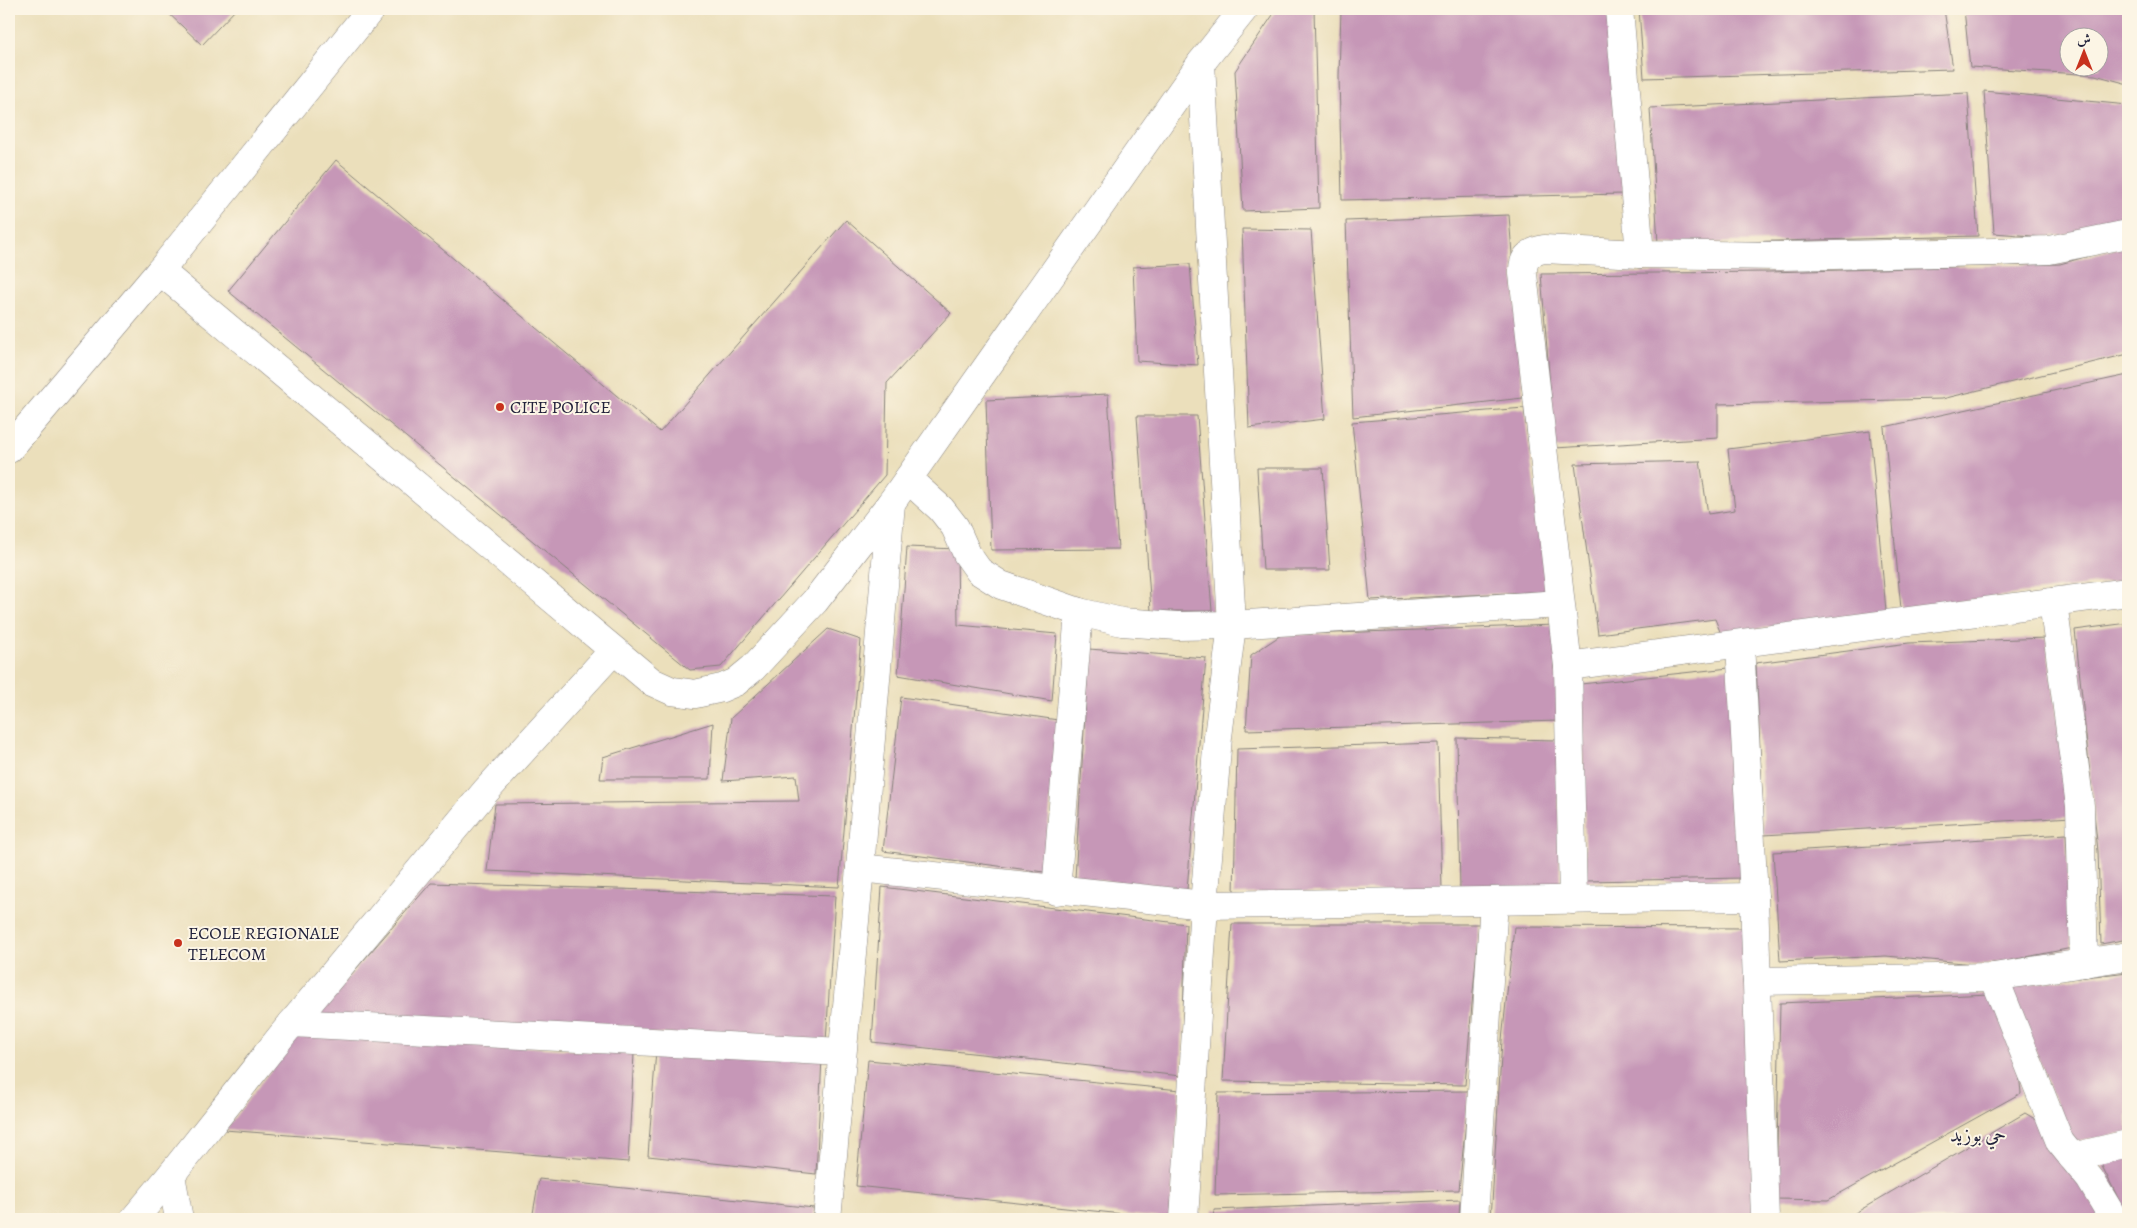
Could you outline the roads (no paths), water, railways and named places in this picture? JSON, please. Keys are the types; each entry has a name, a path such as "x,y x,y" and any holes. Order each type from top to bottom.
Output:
{"street":[{"path":"9,449 160,271 371,9"},
{"path":"160,271 652,682 672,691 695,694 722,688 736,682 753,668 815,601 891,502 1201,63 1244,9"},
{"path":"1618,9 1640,254"},
{"path":"1184,1219 1204,905 1218,737 1232,625 1201,63"},
{"path":"1573,900 1568,666 1522,267 1530,253 1544,249 1640,254 1780,256 2049,250 2128,234"},
{"path":"908,478 941,509 955,526 967,554 979,571 1000,584 1080,612 1122,622 1177,626 1232,625 1560,604"},
{"path":"826,1219 860,868 891,502"},
{"path":"1568,666 2128,592"},
{"path":"2052,602 2080,806 2084,963"},
{"path":"1056,891 1080,612"},
{"path":"1740,644 1754,897 1766,1219"},
{"path":"134,1219 292,1023 486,792 613,651"},
{"path":"860,868 1056,891 1204,905 1754,897"},
{"path":"1474,1219 1494,901"},
{"path":"1757,980 1994,977 2128,956"},
{"path":"1994,977 2060,1142 2090,1178 2114,1219"},
{"path":"292,1023 842,1052"},
{"path":"2072,1157 2128,1144"},
{"path":"171,1175 179,1219"}],"place":[{"name":"CITE POLICE","path":"500,407"},
{"name":"ECOLE REGIONALE TELECOM","path":"178,943"}],"district":[{"name":"حي بوزيد","path":"1978,1134"}]}
